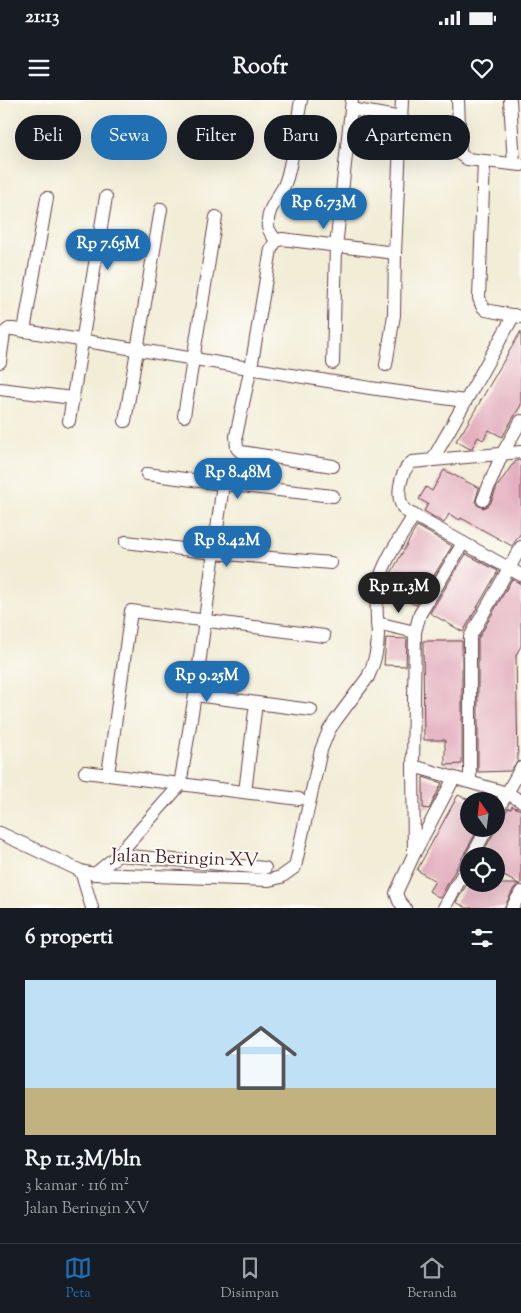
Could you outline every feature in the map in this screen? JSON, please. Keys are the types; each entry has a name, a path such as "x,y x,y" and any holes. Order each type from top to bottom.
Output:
{"street":[{"path":"276,241 268,228 269,220 272,204 284,186 288,172 301,100"},
{"path":"402,100 402,115"},
{"path":"458,100 460,153 467,159 517,164 510,100"},
{"path":"333,363 336,247 351,104 391,115"},
{"path":"386,365 394,315 400,160"},
{"path":"432,459 465,401 518,316 485,310 480,298 484,161"},
{"path":"69,420 106,197"},
{"path":"24,331 47,198"},
{"path":"125,421 161,209"},
{"path":"184,416 216,217"},
{"path":"333,466 238,450 236,436 251,369 269,258 276,241 282,238 336,247 395,253"},
{"path":"0,362 4,333 8,329 251,369 465,401"},
{"path":"0,388 72,398"},
{"path":"483,500 502,454 521,420"},
{"path":"516,572 406,511 401,505 400,497 403,472 412,462 521,452"},
{"path":"147,474 333,496"},
{"path":"95,874 118,855 180,784 223,484"},
{"name":"Jalan Beringin XV","path":"0,832 81,872 95,874 269,880 281,877 295,868 321,750 329,730 368,677 377,646 378,584 383,570 414,516"},
{"path":"126,542 214,553 331,563"},
{"path":"414,854 415,632 420,614 463,542"},
{"path":"470,782 470,637 516,572 521,547"},
{"path":"108,774 132,610 324,636"},
{"path":"377,623 415,632"},
{"path":"194,695 311,710"},
{"path":"245,792 256,703"},
{"path":"413,766 507,793 521,801"},
{"path":"505,797 521,768"},
{"path":"85,772 299,799"},
{"path":"405,908 396,894 414,854 454,778"},
{"path":"118,855 265,868"},
{"path":"81,872 92,908"},
{"path":"444,908 460,879"},
{"path":"512,908 521,892"}],"building":[{"path":"521,331 521,405 502,437 489,430 483,440 478,437 470,449 456,441"},
{"path":"521,460 521,533 512,546 461,518 460,520 449,514 444,523 424,511 428,504 419,499 426,487 432,491 444,470 479,488 475,502 484,508 490,504 497,487 512,465 516,461"},
{"path":"417,526 452,546 416,605 400,597 406,586 389,577"},
{"path":"466,554 498,571 463,632 430,613"},
{"path":"512,579 521,584 521,646 516,655 518,761 510,771 478,772 478,639"},
{"path":"386,638 407,639 406,666 384,665"},
{"path":"423,641 462,641 462,764 445,765 445,740 424,740"},
{"path":"423,777 442,783 429,809 423,808"},
{"path":"458,795 460,796 460,838 473,838 468,847 460,847 460,862 440,898 429,891 435,881 417,870"},
{"path":"512,806 521,810 521,884 514,888 504,908 467,908 456,902 462,892 505,892 505,884 519,884 505,877 505,847 486,847 491,838 505,838 505,813 508,808 511,809"}]}
